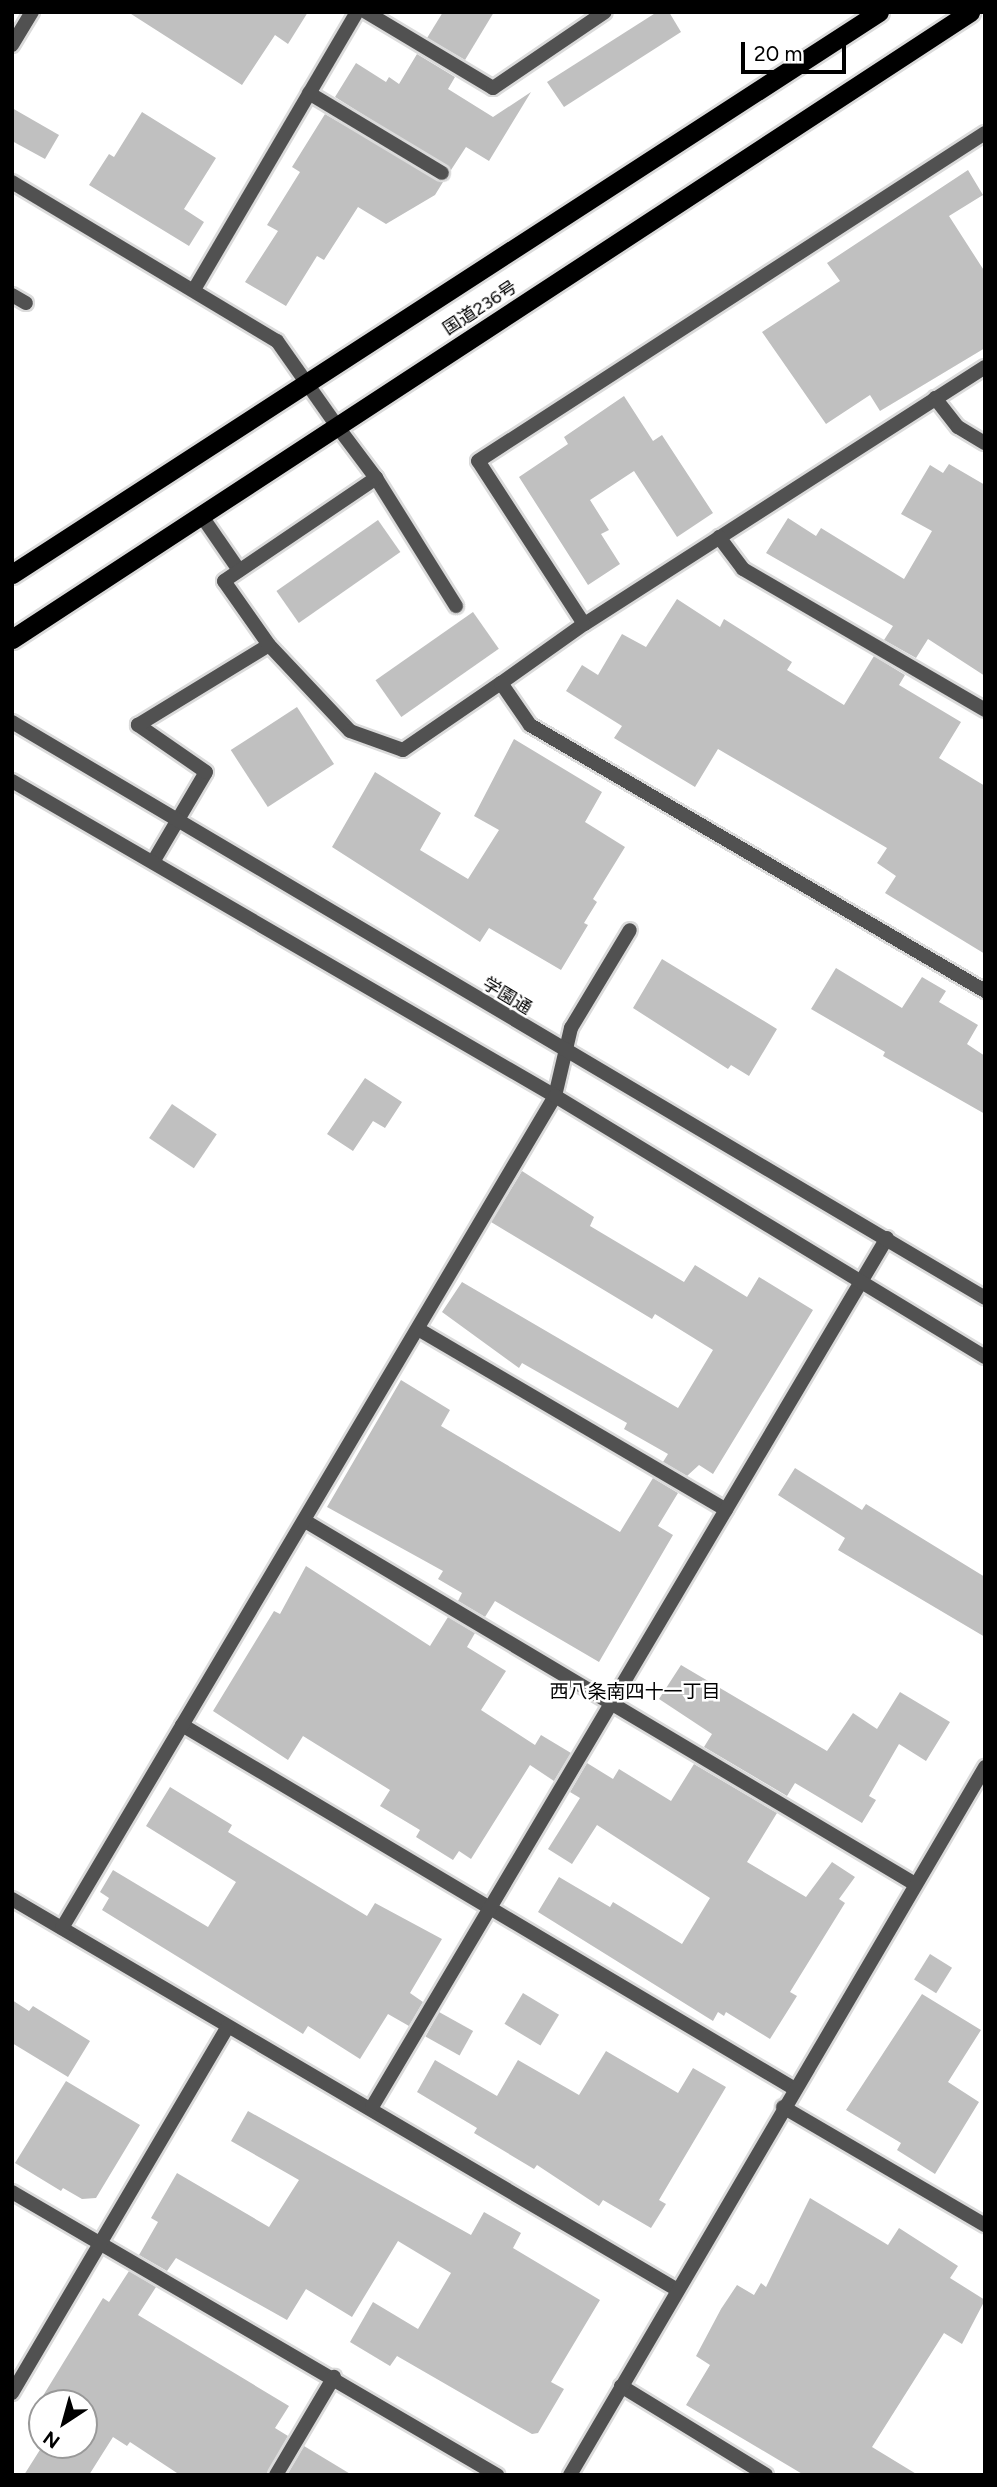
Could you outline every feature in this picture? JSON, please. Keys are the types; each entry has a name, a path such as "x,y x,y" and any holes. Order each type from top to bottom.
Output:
{"highway":[{"name":"国道236号","path":"12,573 879,12"},
{"name":"国道236号","path":"12,639 970,12"}],"street":[{"path":"12,45 32,12"},
{"path":"195,288 357,12"},
{"path":"366,12 493,88 605,12"},
{"path":"309,93 442,173"},
{"path":"584,624 478,461 985,133"},
{"path":"12,182 195,288 277,341 376,478 456,606"},
{"path":"12,295 26,303"},
{"path":"376,478 224,582 270,645 350,731 403,750 584,624 985,367"},
{"path":"935,398 958,427 985,443"},
{"path":"201,515 239,570"},
{"path":"719,537 743,569 985,710"},
{"path":"153,863 206,772 138,726 270,645"},
{"path":"501,683 530,725 985,991"},
{"name":"学園通","path":"12,722 566,1053 887,1238 985,1298"},
{"path":"12,781 555,1096 985,1357"},
{"path":"62,1928 555,1096 571,1028 630,930"},
{"path":"372,2107 887,1238"},
{"path":"418,1329 726,1510"},
{"path":"305,1521 915,1884"},
{"path":"182,1725 487,1910 793,2088"},
{"path":"570,2475 793,2088 985,1767"},
{"path":"12,1899 228,2027 372,2107 676,2289"},
{"path":"12,2393 228,2027"},
{"path":"783,2107 985,2225"},
{"path":"12,2192 334,2377 497,2475"},
{"path":"276,2475 334,2377"},
{"path":"621,2386 766,2475"}],"building":[{"path":"128,12 308,12 288,44 275,35 242,85"},
{"path":"443,12 494,12 465,60 427,38"},
{"path":"657,12 669,12 681,32 564,107 547,82"},
{"path":"417,54 455,77 448,89 493,117 531,92 489,161 466,147 451,170 335,97 356,63 386,82 389,77 399,84"},
{"path":"12,108 59,135 45,159 12,141"},
{"path":"142,112 216,158 184,209 204,222 189,246 89,185 109,154 114,157"},
{"path":"325,114 443,182 435,195 386,224 358,207 324,260 317,256 286,306 245,282 278,231 267,225 300,172 292,167"},
{"path":"968,170 983,195 949,216 985,272 985,348 880,411 870,395 826,424 762,332 840,281 827,263"},
{"path":"624,396 653,441 662,435 713,513 677,537 634,471 590,500 609,530 601,534 620,564 588,585 519,477 568,444 564,437"},
{"path":"949,464 985,485 985,676 928,639 916,658 884,640 893,626 766,553 788,518 816,536 821,528 904,579 932,531 901,514 930,465 943,473"},
{"path":"378,520 400,552 299,623 276,591"},
{"path":"677,599 720,627 724,619 792,662 787,670 844,705 874,656 905,675 899,685 961,722 939,758 985,786 985,954 885,893 896,876 877,863 887,848 718,749 695,787 614,738 622,726 566,691 582,665 598,675 622,634 646,647"},
{"path":"473,612 499,649 401,717 376,680"},
{"path":"297,707 334,764 268,807 231,750"},
{"path":"514,739 602,792 585,822 625,847 593,899 597,902 584,923 588,925 561,970 489,928 480,942 332,847 375,772 441,813 420,850 468,879 499,830 474,816"},
{"path":"662,959 777,1029 749,1076 731,1065 728,1069 633,1008"},
{"path":"836,968 902,1008 922,977 946,991 939,1002 978,1025 967,1044 985,1056 985,1114 883,1056 885,1052 811,1009"},
{"path":"365,1078 402,1102 385,1128 373,1121 353,1151 327,1134"},
{"path":"172,1104 217,1134 194,1168 149,1138"},
{"path":"522,1171 594,1217 590,1226 684,1282 695,1265 747,1297 759,1277 813,1310 713,1474 699,1465 687,1476 663,1462 668,1454 624,1429 627,1423 522,1363 519,1368 442,1312 462,1282 678,1408 713,1350 655,1314 652,1319 491,1222"},
{"path":"401,1380 450,1410 441,1426 620,1532 653,1478 678,1493 658,1526 673,1535 599,1662 495,1601 485,1617 458,1601 462,1593 438,1579 443,1571 327,1507"},
{"path":"795,1468 862,1510 866,1504 985,1577 985,1637 838,1550 845,1538 778,1495"},
{"path":"306,1566 430,1646 448,1617 475,1633 467,1647 506,1671 481,1710 535,1745 541,1735 571,1753 554,1781 530,1765 471,1859 459,1851 453,1860 416,1837 420,1830 380,1806 390,1790 303,1736 288,1760 213,1711 274,1611 280,1614"},
{"path":"681,1665 827,1751 853,1713 877,1729 900,1692 950,1722 926,1761 899,1744 869,1796 876,1800 862,1823 795,1783 787,1796 704,1747 712,1734 659,1699"},
{"path":"587,1763 613,1779 619,1769 671,1801 694,1764 777,1813 747,1862 806,1897 832,1862 855,1877 839,1899 845,1903 790,1992 797,1996 770,2039 726,2012 724,2016 718,2012 713,2021 538,1912 559,1877 610,1907 613,1902 682,1944 710,1898 597,1825 572,1864 548,1849 580,1798 570,1792"},
{"path":"170,1787 232,1825 228,1832 367,1916 375,1903 442,1939 410,1993 423,2002 409,2026 388,2014 360,2059 308,2026 303,2034 102,1910 109,1898 100,1892 113,1870 208,1927 236,1882 146,1826"},
{"path":"930,1954 952,1968 936,1993 914,1979"},
{"path":"523,1993 559,2015 540,2045 504,2024"},
{"path":"922,1994 981,2030 948,2082 979,2102 935,2174 897,2150 901,2143 846,2110"},
{"path":"12,2000 29,2011 33,2006 90,2041 68,2077 12,2043"},
{"path":"439,2012 473,2031 460,2055 425,2036"},
{"path":"606,2051 678,2093 693,2068 726,2087 659,2200 666,2204 651,2228 603,2200 599,2206 537,2165 534,2169 474,2133 477,2128 417,2092 435,2060 497,2096 518,2060 579,2095"},
{"path":"66,2081 140,2125 96,2198 82,2199 63,2188 61,2191 15,2163"},
{"path":"248,2111 471,2235 484,2212 521,2233 513,2248 600,2300 551,2382 564,2389 538,2433 532,2434 397,2356 390,2366 350,2342 373,2302 418,2329 451,2273 398,2241 352,2317 306,2289 287,2320 176,2258 167,2271 139,2255 158,2222 151,2218 177,2173 269,2227 299,2180 231,2141"},
{"path":"810,2198 888,2245 899,2228 958,2266 950,2278 985,2300 962,2344 944,2333 872,2447 918,2475 804,2475 686,2405 710,2365 696,2356 721,2309 737,2285 754,2295 761,2283 766,2287"},
{"path":"129,2271 156,2287 138,2315 289,2406 275,2428 288,2436 266,2475 180,2475 130,2442 127,2446 113,2437 89,2475 24,2475 34,2459 98,2459 98,2389 47,2389 103,2298 109,2302"},
{"path":"304,2446 352,2475 287,2475"}],"district":[{"name":"西八条南四十一丁目","path":"635,1692"}]}
